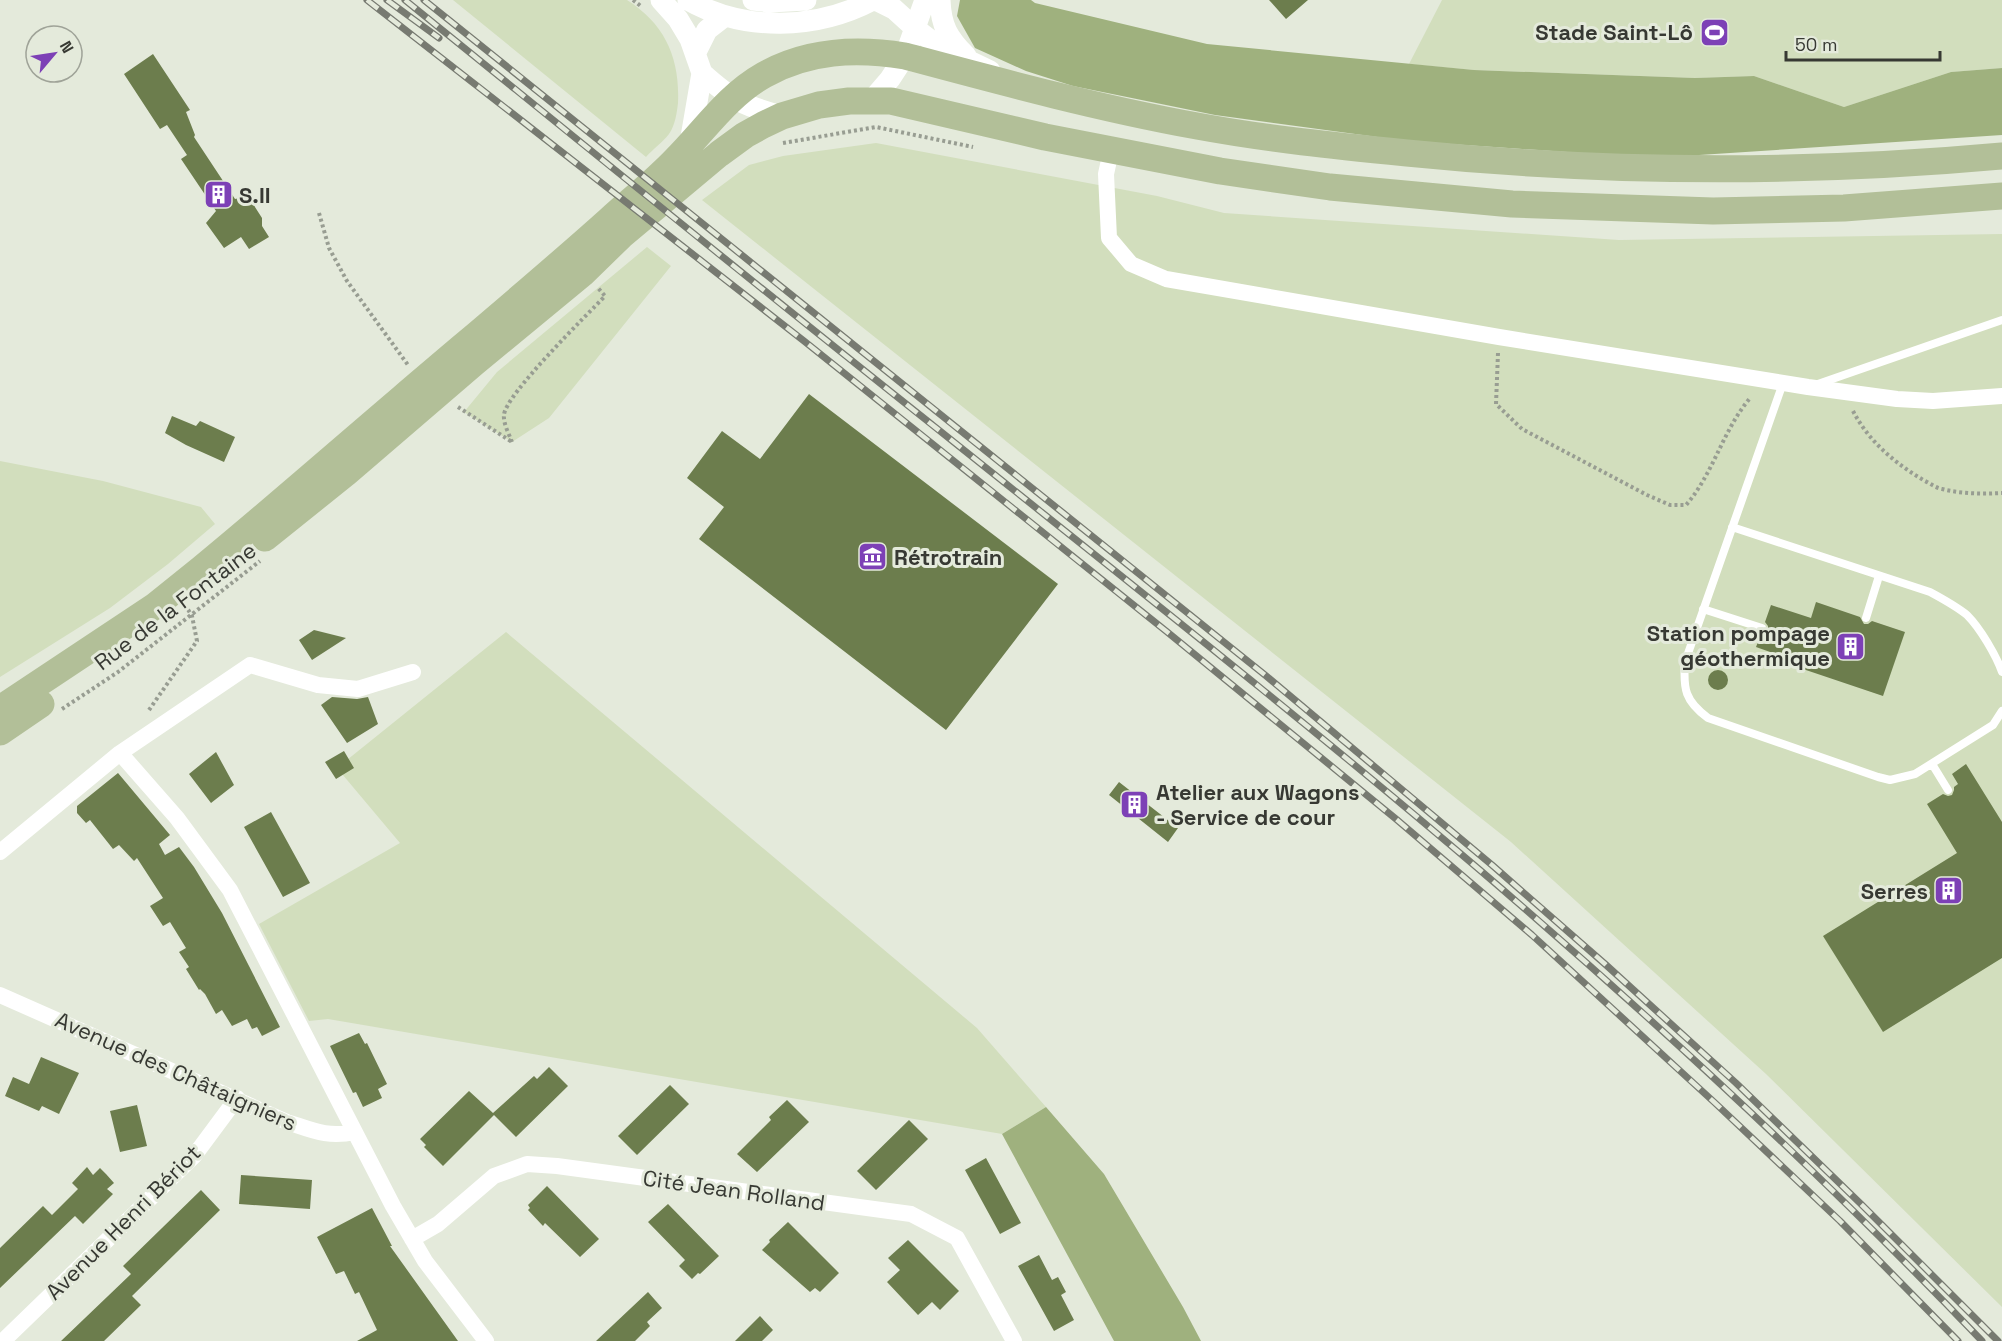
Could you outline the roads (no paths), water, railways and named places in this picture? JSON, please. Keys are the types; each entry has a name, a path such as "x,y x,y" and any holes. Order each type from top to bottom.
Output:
{"main road":[{"path":"0,709 155,606 234,542 339,466 614,229 687,159 732,98 752,82 773,70 799,60 858,50 905,56 1086,104 1248,135 1475,160 1584,167 1775,169 1919,163 2002,156"},
{"path":"687,159 745,135 782,116 819,105 871,101 909,104 1111,151 1220,171 1330,187 1523,204 1725,210 1844,208 2002,196"},
{"path":"466,356 583,273 614,229"},
{"name":"Rue de la Fontaine","path":"0,732 125,646 188,609 339,466"}],"street":[{"path":"688,0 725,16 762,23 783,24 844,13 874,0 894,9 938,46 1022,88"},
{"path":"753,0 770,2 806,0"},
{"path":"871,101 890,80 905,56 925,0"},
{"path":"940,0 942,22 947,34 970,61"},
{"path":"655,6 678,19 696,52 702,73 687,159"},
{"path":"696,52 707,30 725,16"},
{"path":"702,73 732,98 753,108 782,116"},
{"path":"1111,151 1106,174 1109,238 1131,264 1166,279 1498,337 1843,392 1933,401 2002,396"},
{"path":"0,852 120,753 250,665 318,685 358,689 413,672"},
{"path":"120,753 177,818 230,890 393,1206 425,1262 486,1341"},
{"name":"Avenue des Châtaigniers","path":"0,995 287,1122 337,1136 355,1132"},
{"name":"Avenue Henri Bériot","path":"3,1341 194,1156 237,1098"},
{"name":"Cité Jean Rolland","path":"412,1239 438,1224 494,1176 527,1164 912,1214 957,1238 1014,1341"}],"lane":[{"path":"1808,387 2002,320"},
{"path":"1783,383 1685,662 1684,681 1687,697 1696,709 1708,717 1890,780 1915,774 1932,764 1993,725 2002,711"},
{"path":"1732,527 1930,592 1952,604 1968,617 1997,658 2002,672"},
{"path":"1866,618 1880,576"},
{"path":"1703,609 1762,628"},
{"path":"1932,764 1948,790"}],"railway":[{"path":"367,0 804,341 1396,819 1532,935 1714,1102 1840,1221 1958,1341"},
{"path":"387,0 439,38"},
{"path":"405,0 1212,649 1481,871 1738,1100 1862,1219 1982,1341"},
{"path":"424,0 1265,675 1492,865 1736,1083 1998,1341"}],"place":[{"name":"Stade Saint-Lô","path":"1714,32"},
{"name":"S.II","path":"218,195"},
{"name":"Rétrotrain","path":"873,557"},
{"name":"Station pompage géothermique","path":"1851,646"},
{"name":"Atelier aux Wagons - Service de cour","path":"1135,805"},
{"name":"Serres","path":"1949,891"}]}
